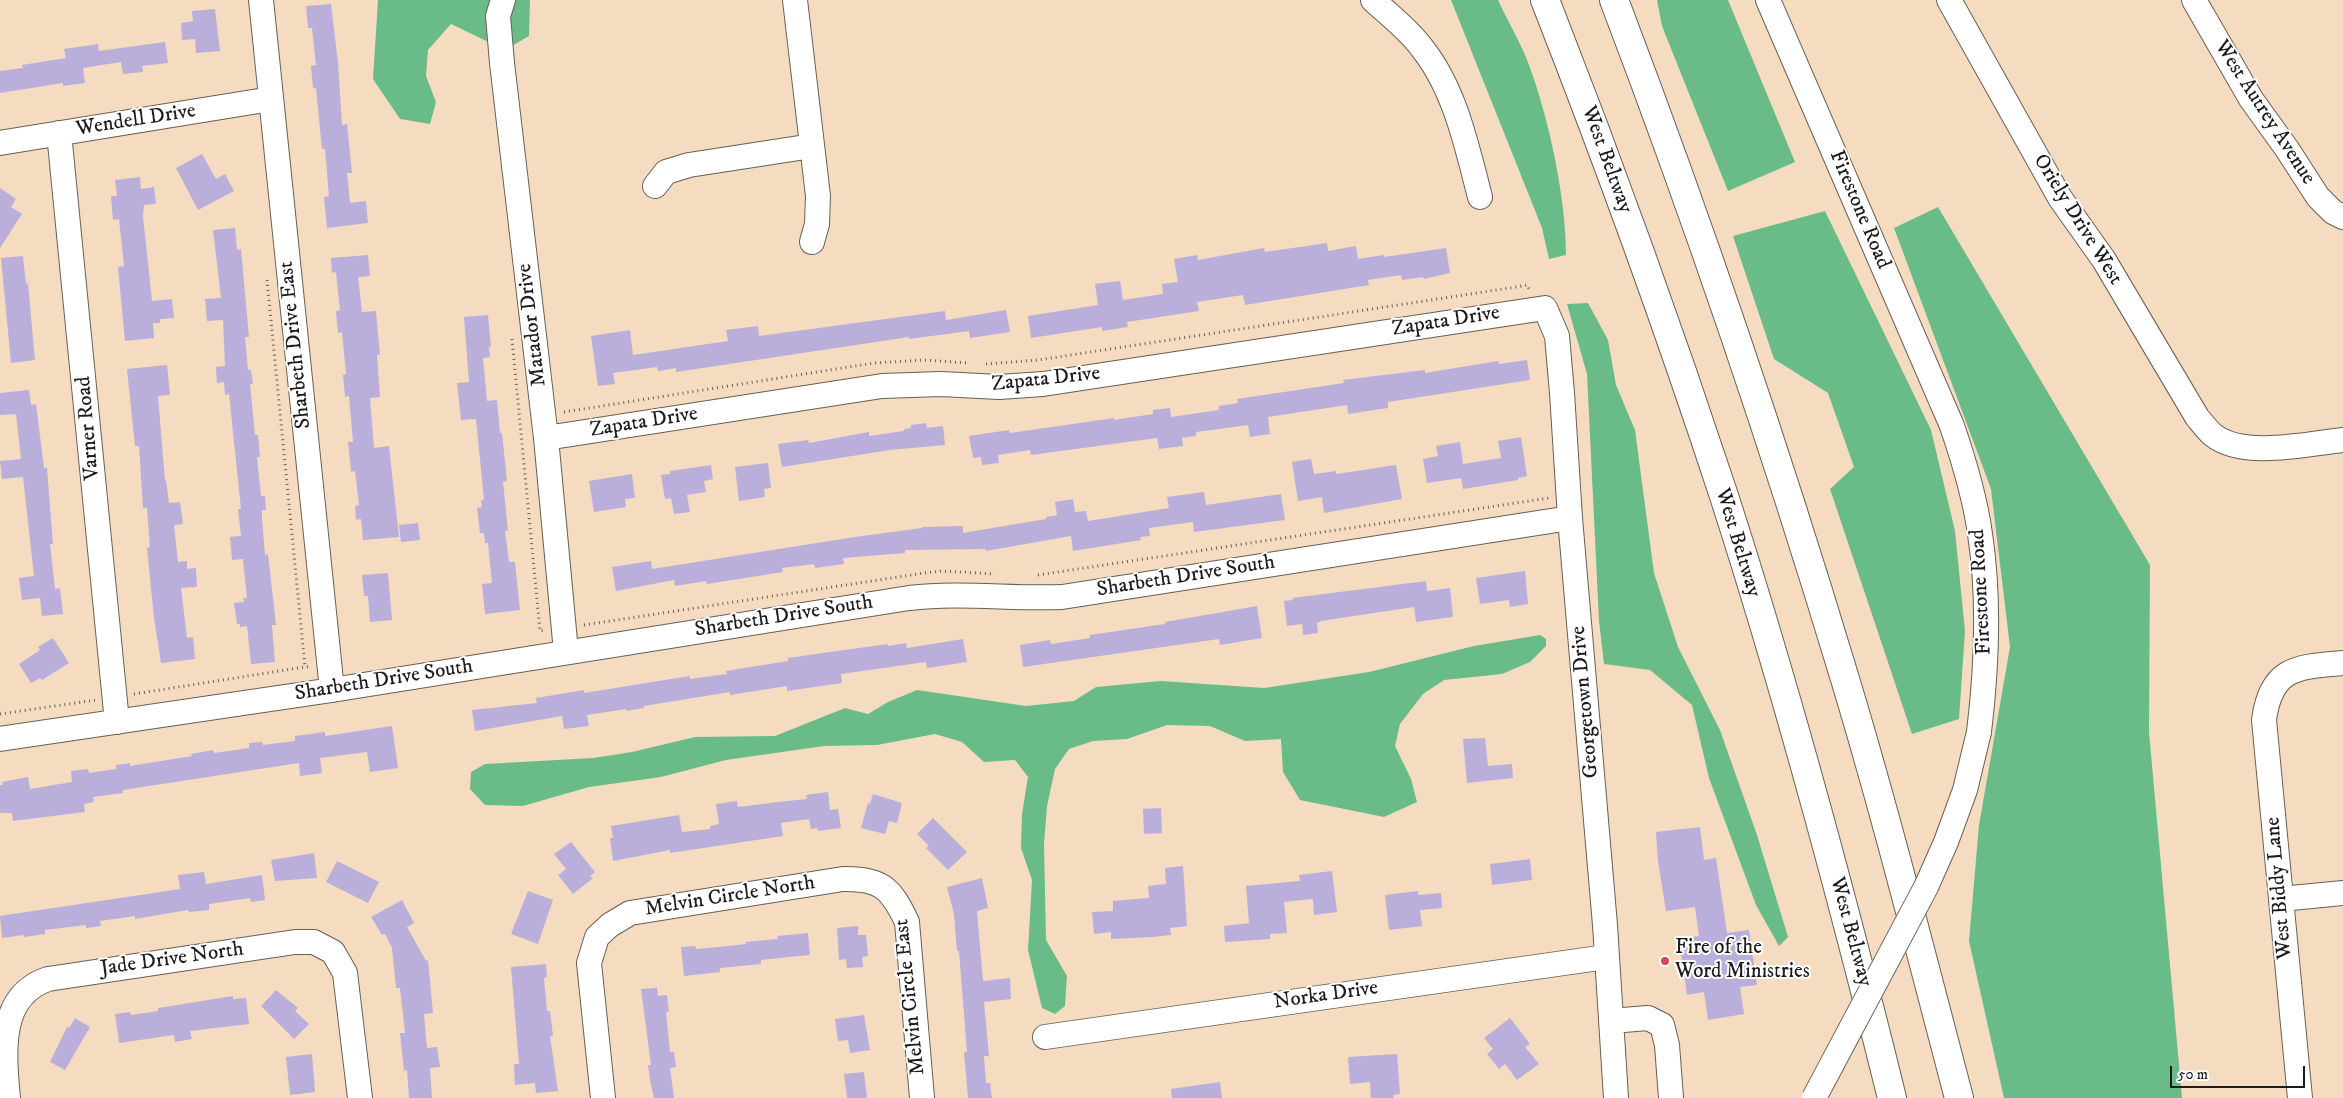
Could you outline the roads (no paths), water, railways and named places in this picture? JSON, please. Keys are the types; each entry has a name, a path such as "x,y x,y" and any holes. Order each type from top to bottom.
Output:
{"highway":[{"name":"West Beltway","path":"1545,0 1633,233 1724,496 1811,787 1854,945 1892,1098"},
{"path":"1614,0 1708,256 1786,492 1845,681 1891,838 1959,1098"}],"street":[{"name":"Sharbeth Drive East","path":"261,0 332,690"},
{"name":"Matador Drive","path":"503,0 498,16 502,62 546,438 566,652"},
{"path":"796,0 818,196 817,224 812,242"},
{"path":"1373,0 1422,48 1439,76 1467,144 1480,197"},
{"name":"Firestone Road","path":"1768,0 1952,426 1968,475 1980,532 1986,585 1986,669 1979,732 1965,790 1946,842 1926,887 1814,1098"},
{"name":"Oriely Drive West","path":"1949,0 2060,198 2104,260 2197,417 2213,435 2232,445 2255,449 2343,440"},
{"name":"West Autrey Avenue","path":"2194,0 2251,100 2287,149 2318,197 2333,212 2343,217"},
{"name":"Wendell Drive","path":"0,143 271,99"},
{"name":"Varner Road","path":"59,134 117,722"},
{"path":"655,186 666,172 689,166 812,146"},
{"name":"Zapata Drive","path":"546,438 882,386 941,384 998,387 1043,384 1539,308"},
{"name":"Georgetown Drive","path":"1539,308 1557,336 1560,512 1606,958 1616,1098"},
{"name":"Sharbeth Drive South","path":"0,739 332,690 937,595 1062,597 1560,512"},
{"name":"West Biddy Lane","path":"2300,1098 2264,720 2267,698 2278,680 2291,672 2307,666 2343,663"},
{"name":"Melvin Circle North","path":"603,1098 589,963 597,937 610,925 630,913 843,879 871,881"},
{"name":"Melvin Circle East","path":"871,881 891,892 907,922 922,1098"},
{"path":"2281,899 2343,893"},
{"name":"Jade Drive North","path":"8,1098 1,1027 4,1012 13,996 30,983 295,942 314,942 333,952 345,972 360,1098"},
{"name":"Norka Drive","path":"1045,1037 1606,958"},
{"path":"1611,1021 1648,1018 1662,1025 1666,1045 1671,1098"}],"place":[{"name":"Fire of the Word Ministries","path":"1665,961"}]}
